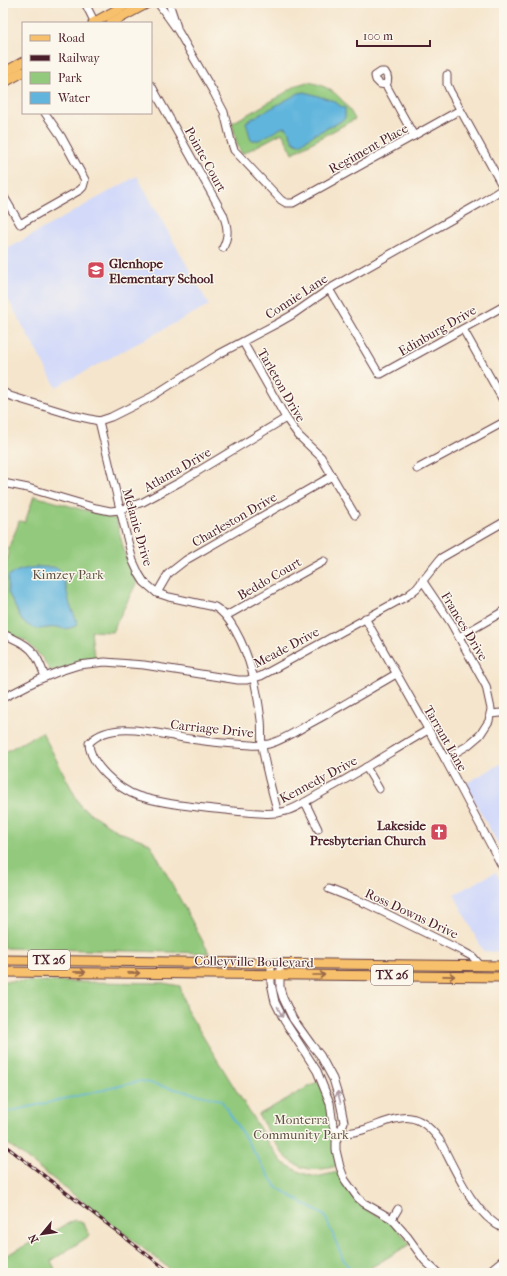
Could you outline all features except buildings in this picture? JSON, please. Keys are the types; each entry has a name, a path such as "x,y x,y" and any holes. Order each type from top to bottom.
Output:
{"main road":[{"path":"96,22 129,3"},
{"path":"113,22 148,3"},
{"path":"3,73 22,69"},
{"path":"3,83 22,69"},
{"name":"Colleyville Boulevard","path":"3,960 504,966"},
{"path":"95,961 95,972"},
{"name":"Colleyville Boulevard","path":"3,972 504,977"}],"street":[{"path":"85,3 94,22"},
{"path":"158,3 178,31"},
{"path":"168,3 178,31"},
{"name":"Regiment Place","path":"178,31 224,112 234,150 280,200 286,203 293,203 460,110"},
{"path":"447,75 447,84 460,110 504,188"},
{"path":"386,85 414,136"},
{"name":"Pointe Court","path":"152,87 223,214 228,230 223,248"},
{"path":"3,195 20,224 80,190 84,184 85,180 61,136 46,114"},
{"name":"Connie Lane","path":"99,421 111,417 151,397 219,354 292,315 329,288 479,204 504,188"},
{"name":"Edinburg Drive","path":"329,288 375,367 381,374 504,306"},
{"path":"463,329 504,402"},
{"name":"Tarleton Drive","path":"243,342 286,418 299,436 321,457 355,515"},
{"path":"3,392 10,396 72,415 99,421"},
{"name":"Atlanta Drive","path":"3,483 28,488 96,508 110,511 120,510 143,502 174,485 286,418"},
{"name":"Melanie Drive","path":"99,421 133,561 144,582 157,592 169,597 221,610 241,640 254,678 261,721 262,745 278,813"},
{"path":"417,469 504,422"},
{"name":"Charleston Drive","path":"157,592 168,574 186,560 332,476"},
{"name":"Meade Drive","path":"3,698 46,677 79,665 114,662 144,665 238,680 261,676 407,596 417,588 441,558 504,522"},
{"name":"Beddo Court","path":"226,616 324,561"},
{"name":"Frances Drive","path":"422,580 459,637 486,686 490,699 491,708 486,727 475,740 445,759"},
{"path":"459,637 504,611"},
{"name":"Tarrant Lane","path":"365,618 445,759 504,870"},
{"path":"3,634 21,642 31,649 40,663 46,677"},
{"name":"Carriage Drive","path":"118,785 105,775 92,756 88,747 88,743 90,741 112,731 129,729 191,739 251,745 269,744 286,737 335,710 396,674"},
{"path":"490,714 501,713"},
{"name":"Kennedy Drive","path":"118,785 138,796 170,803 265,814 278,813 287,811 305,802 428,730"},
{"path":"366,767 379,789"},
{"path":"305,802 318,829"},
{"name":"Ross Downs Drive","path":"329,889 367,904 462,951 472,957 480,965"},
{"path":"275,963 276,974 283,998 293,1019 320,1055 333,1079 344,1122 338,1134 336,1150 340,1167 347,1184 355,1195 364,1203 392,1219 408,1236 425,1261 438,1273"},
{"path":"276,974 273,992 275,1002 284,1020 317,1071 330,1103 333,1125 338,1134"},
{"path":"298,1040 304,1035"},
{"path":"338,1134 364,1130 399,1117 408,1117 425,1125 432,1130 439,1139 476,1205 489,1220 504,1229"},
{"path":"392,1219 398,1209"},
{"path":"487,1273 504,1259"}],"shaded area":[{"name":"Glenhope Elementary School","path":"137,176 209,305 56,387 3,290 3,251"},
{"path":"504,762 504,855 465,784"},
{"path":"496,872 504,889 504,953 483,951 454,894"}],"green space":[{"path":"307,82 323,86 336,94 346,105 355,119 293,153 282,133 242,154 237,144 232,123 297,85"},
{"name":"Kimzey Park","path":"34,496 116,519 128,566 137,582 112,632 91,631 93,649 97,661 51,672 43,659 26,641 3,633 3,564 8,559 8,549 19,521 25,522"},
{"path":"42,732 81,807 119,832 150,844 209,953 3,948 3,753"},
{"path":"3,981 163,983 180,986 186,1009 271,1147 283,1163 302,1173 316,1177 338,1172 346,1188 357,1202 369,1211 391,1223 410,1244 362,1273 175,1273 3,1140"},
{"name":"Monterra Community Park","path":"319,1081 329,1104 337,1166 314,1169 301,1167 288,1159 282,1153 258,1115"},
{"path":"75,1220 81,1221 89,1236 51,1261 55,1269 49,1273 3,1273 3,1257"}],"water":[{"path":"305,92 334,101 343,108 345,107 345,118 300,144 293,141 287,128 283,127 259,140 251,140 246,122 299,93"},
{"path":"37,567 53,567 59,569 63,575 70,605 78,624 74,627 64,629 58,627 38,629 31,627 22,621 8,592 8,576 15,572"}],"waterway":[{"path":"3,1113 141,1081 221,1100 276,1187 325,1216 343,1259 353,1273"}],"railway":[{"path":"3,1144 171,1273"}],"place":[{"name":"Glenhope Elementary School","path":"96,270"},
{"name":"Lakeside Presbyterian Church","path":"439,832"}]}
